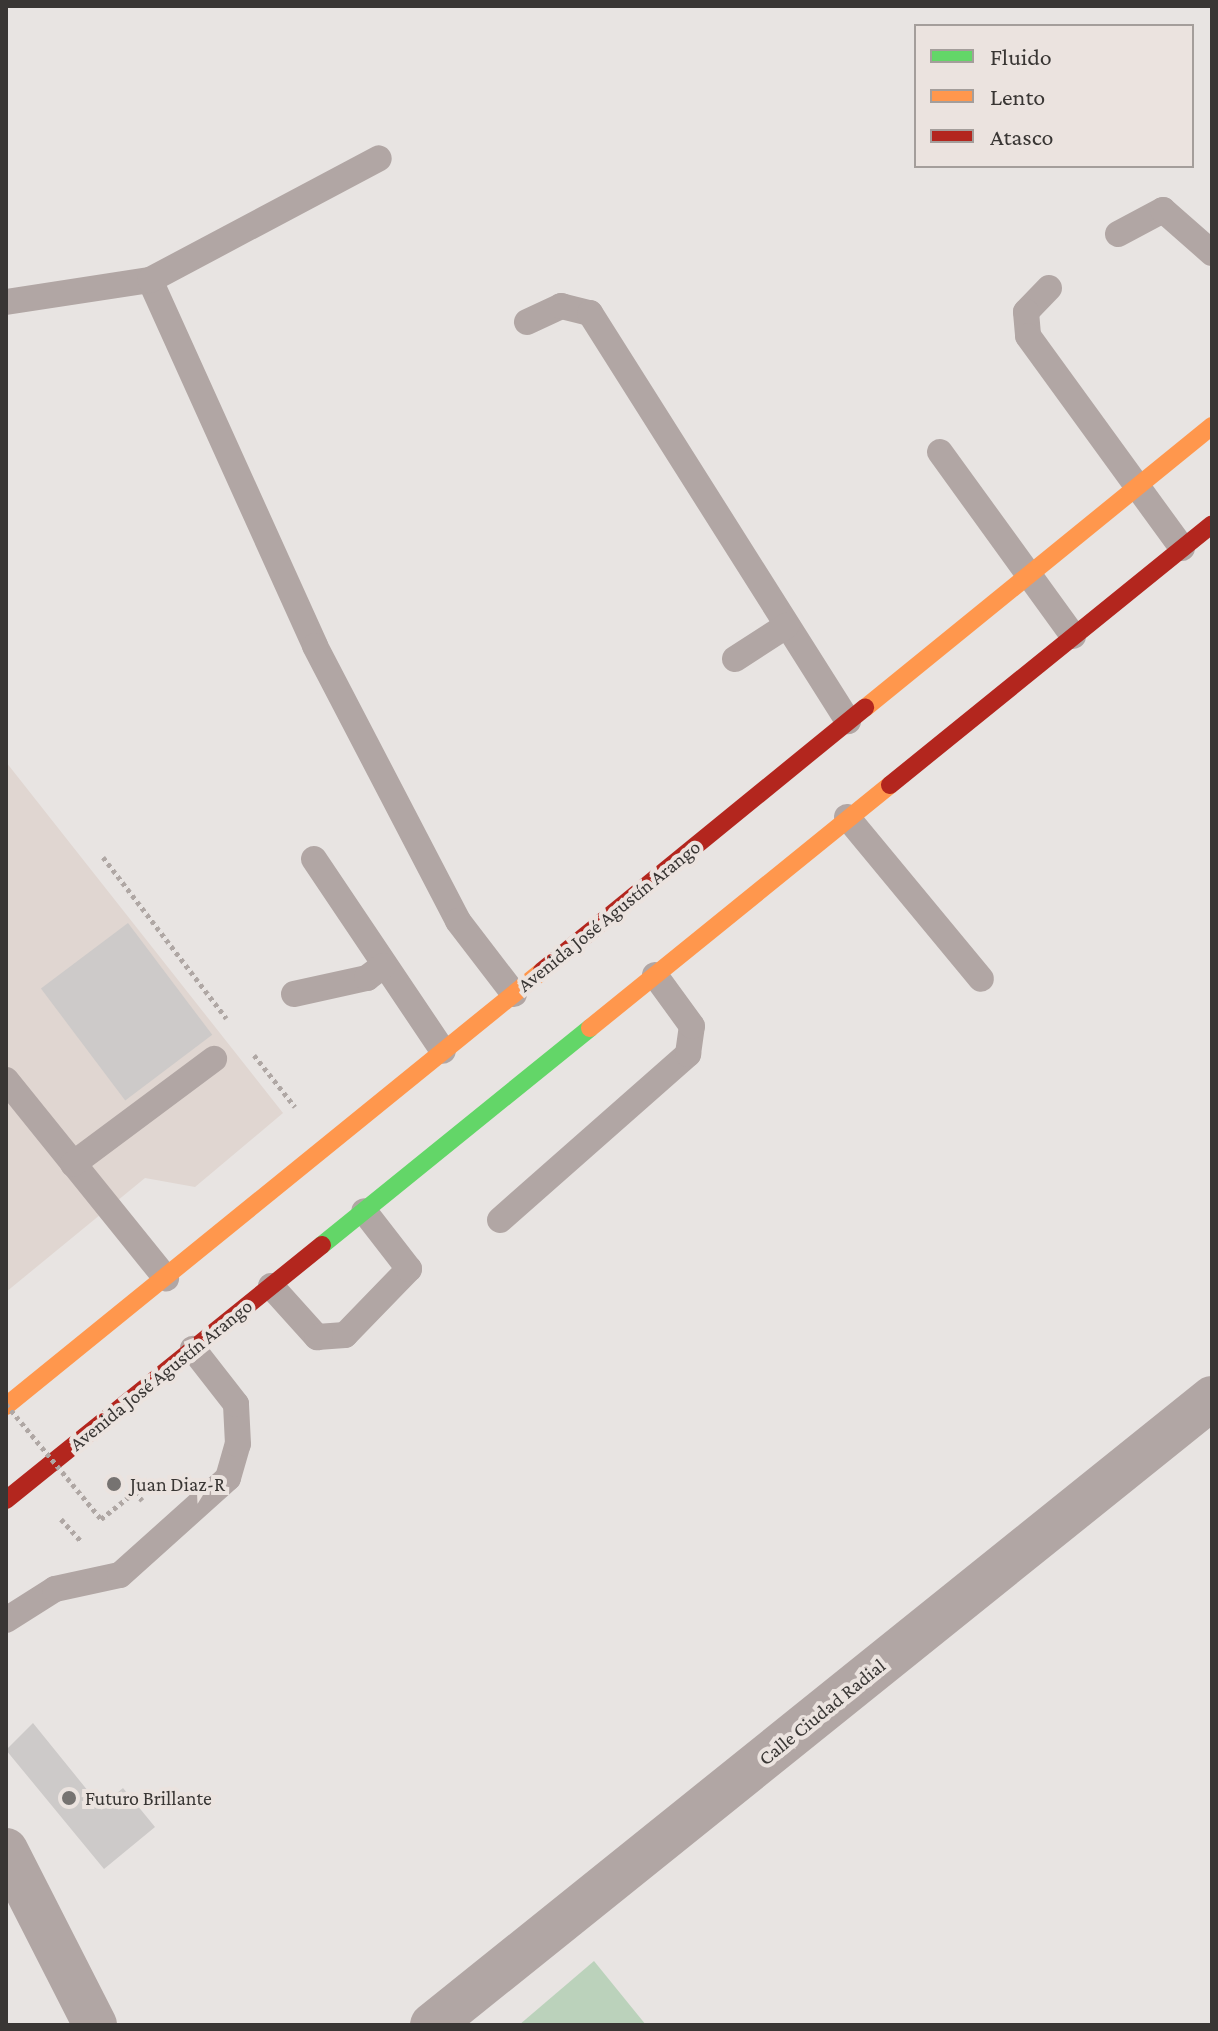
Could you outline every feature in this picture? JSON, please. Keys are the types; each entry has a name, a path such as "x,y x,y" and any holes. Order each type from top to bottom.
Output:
{"main road":[{"name":"Avenida José Agustín Arango","path":"6,1405 1212,426"},
{"name":"Avenida José Agustín Arango","path":"6,1500 1212,524"}],"street":[{"name":"Calle Ciudad Radial","path":"432,2025 1212,1398"},
{"path":"6,1850 95,2025"}],"lane":[{"path":"6,302 150,280 379,158"},
{"path":"1118,234 1163,210 1212,253"},
{"path":"150,280 315,646 458,921 514,994"},
{"path":"1049,288 1026,312 1028,336 1182,548"},
{"path":"527,322 561,306 590,313 848,721"},
{"path":"940,452 1073,636"},
{"path":"735,659 786,626"},
{"path":"847,817 981,979"},
{"path":"314,859 443,1051"},
{"path":"294,994 367,978 383,966"},
{"path":"500,1220 688,1054 692,1026 655,975"},
{"path":"73,1164 214,1059"},
{"path":"6,1080 166,1278"},
{"path":"271,1286 317,1337 345,1335 409,1269 364,1211"},
{"path":"6,1620 55,1589 120,1575 228,1478 237,1453 236,1404 193,1349"}],"path":[{"path":"103,857 228,1021"},
{"path":"248,1046 325,1147"},
{"path":"6,1405 101,1519"}],"shaded area":[{"path":"6,762 283,1113 195,1187 145,1178 6,1292"}],"green space":[{"path":"594,1961 646,2025 519,2025"}],"building":[{"path":"128,923 212,1035 125,1100 41,989"},
{"name":"Futuro Brillante","path":"33,1723 101,1807 123,1788 155,1827 104,1869 6,1750"}],"traffic: fast":[{"path":"322,1245 590,1028"}],"traffic: slow":[{"path":"865,708 1212,426"},
{"path":"590,1028 890,785"},
{"path":"6,1406 542,971"}],"traffic: jam":[{"path":"890,785 1212,524"},
{"path":"542,971 865,708"},
{"path":"6,1500 322,1245"}],"place":[{"name":"Juan Diaz-R","path":"114,1484"},
{"name":"Futuro Brillante","path":"69,1798"}]}
